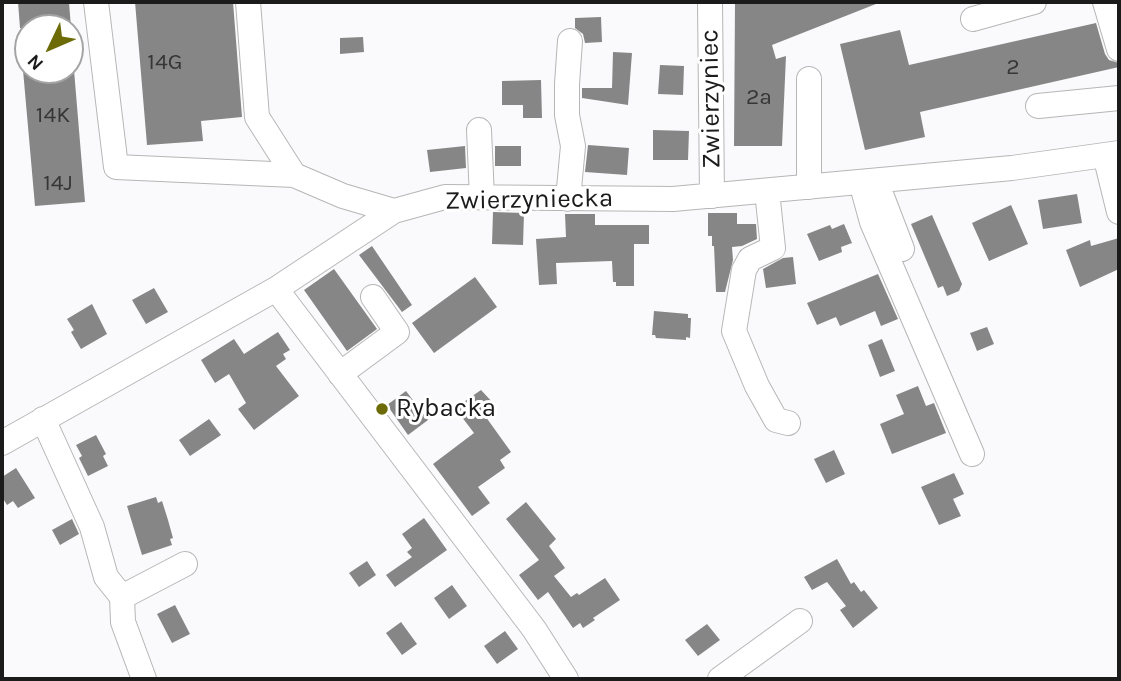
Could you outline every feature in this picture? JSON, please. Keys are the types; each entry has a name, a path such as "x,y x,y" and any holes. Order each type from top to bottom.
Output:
{"street":[{"path":"96,2 117,167 294,175 347,197 394,211"},
{"path":"248,2 257,117 294,175"},
{"name":"Zwierzyniec","path":"710,2 712,196"},
{"path":"973,19 1034,2"},
{"path":"1105,2 1119,49"},
{"path":"568,199 573,146 567,115 570,41"},
{"path":"809,79 809,187"},
{"path":"1038,106 1119,98"},
{"path":"479,130 482,198"},
{"path":"1112,154 1119,212"},
{"name":"Zwierzyniecka","path":"2,443 276,289 394,211 445,198 673,199 712,196 1012,168 1112,154"},
{"path":"868,181 928,316"},
{"path":"868,181 872,222 891,260 972,454"},
{"path":"767,191 773,248 750,259 744,270 734,331 757,386 776,420 788,423"},
{"path":"347,197 356,216 357,237"},
{"path":"276,289 534,629 566,679"},
{"path":"340,374 397,332 373,296"},
{"path":"43,419 92,527 106,577 122,597 123,622 144,679"},
{"path":"122,597 185,565"},
{"path":"720,679 800,621"}],"building":[{"path":"18,2 69,2 70,14 19,14"},
{"path":"135,2 233,2 242,117 201,121 203,141 147,145"},
{"path":"735,2 881,2 772,45 776,59 786,56 782,146 734,146"},
{"path":"601,17 602,42 585,43 583,34 575,28 575,18"},
{"path":"1096,23 1105,54 1109,60 1119,63 1119,67 920,112 925,137 865,150 840,44 900,30 909,65"},
{"path":"363,37 364,52 340,54 340,38"},
{"path":"613,52 632,53 628,105 582,98 582,88 612,88"},
{"path":"660,65 684,66 683,95 658,94"},
{"path":"541,80 542,118 523,118 523,105 502,105 502,81"},
{"path":"24,84 75,84 85,202 35,206"},
{"path":"653,130 689,131 688,160 653,160"},
{"path":"588,145 629,148 627,175 585,172"},
{"path":"465,146 466,168 430,172 427,150"},
{"path":"495,146 521,146 521,166 495,166"},
{"path":"1077,194 1082,223 1043,229 1038,200"},
{"path":"1011,205 1028,244 989,261 972,223"},
{"path":"493,212 524,213 523,245 492,244"},
{"path":"708,213 737,213 737,224 756,224 757,239 732,247 733,260 725,292 716,292 714,246 712,236 708,236"},
{"path":"565,214 595,214 595,225 649,225 649,244 634,244 634,286 616,286 616,282 613,282 612,261 556,263 557,284 539,285 536,239 566,237"},
{"path":"932,215 962,284 959,291 947,296 943,286 938,288 911,224"},
{"path":"844,224 852,243 841,247 842,252 819,261 807,234 830,225 832,229"},
{"path":"1119,238 1119,269 1080,287 1066,250 1090,240 1091,246"},
{"path":"372,246 412,305 402,312 359,255"},
{"path":"793,257 796,284 766,288 763,269 783,258"},
{"path":"334,269 377,329 347,351 304,290"},
{"path":"878,274 898,319 881,326 875,311 840,326 836,317 817,325 807,303"},
{"path":"475,277 497,307 434,353 412,323"},
{"path":"154,288 168,312 146,324 132,300"},
{"path":"92,304 107,334 81,349 67,319"},
{"path":"654,311 688,314 688,318 691,318 690,338 656,338 652,335"},
{"path":"987,327 994,344 977,351 970,333"},
{"path":"278,332 290,350 283,354 286,359 276,366 299,396 254,430 238,409 246,403 229,374 215,383 201,360 234,339 244,354"},
{"path":"882,339 895,371 880,377 868,345"},
{"path":"918,386 926,406 934,403 946,433 892,454 880,424 904,414 896,395"},
{"path":"481,390 495,405 483,413 511,452 500,460 505,468 478,487 490,503 472,516 433,464 474,433 455,408"},
{"path":"406,391 428,420 408,435 387,405"},
{"path":"209,419 221,435 190,456 179,440"},
{"path":"96,435 106,454 103,456 108,466 88,476 76,445"},
{"path":"834,450 845,474 826,483 814,459"},
{"path":"16,468 35,498 18,508 13,501 7,505 2,497 2,477"},
{"path":"954,473 964,494 953,499 961,516 939,525 921,487"},
{"path":"156,497 158,503 162,501 173,538 170,539 172,545 142,555 127,506"},
{"path":"526,502 556,539 549,546 565,568 554,576 571,597 577,593 579,595 605,578 620,600 583,628 580,623 573,628 548,592 538,600 519,575 539,560 506,519"},
{"path":"424,518 447,550 395,587 386,575 412,557 407,552 412,548 402,534"},
{"path":"72,519 79,534 60,545 52,530"},
{"path":"837,559 851,584 854,582 861,592 864,590 878,608 853,628 840,610 846,606 827,582 812,590 804,577"},
{"path":"367,561 376,575 359,587 349,573"},
{"path":"452,585 467,606 449,619 434,598"},
{"path":"175,605 190,634 172,643 157,614"},
{"path":"401,622 417,644 402,655 386,633"},
{"path":"707,624 720,640 698,656 685,640"},
{"path":"505,631 518,649 497,664 484,646"}],"place":[{"name":"Rybacka","path":"382,409"}]}
